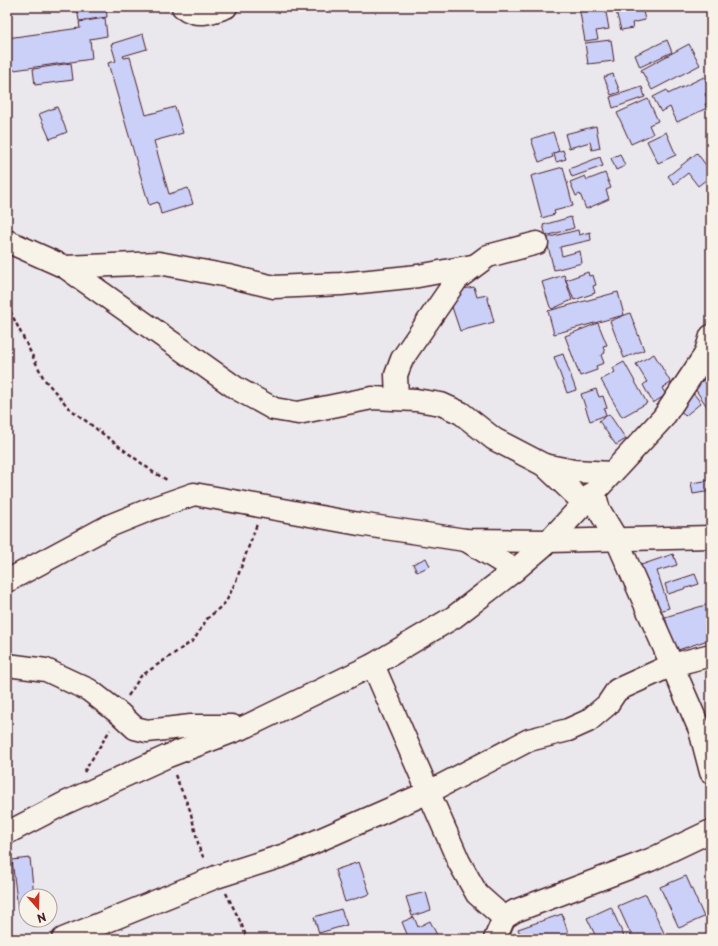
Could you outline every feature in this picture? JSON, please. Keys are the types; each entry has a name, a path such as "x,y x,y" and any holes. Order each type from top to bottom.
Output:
{"street":[{"path":"183,7 192,13 206,13 226,7"},
{"path":"7,241 65,268 236,388 274,409 298,413 372,398 397,398 441,404 461,413 494,439 544,465 588,497 599,510 617,540 700,730 711,772"},
{"path":"397,398 396,376 402,359 449,288 457,279 472,266 488,256 536,243"},
{"path":"65,268 159,263 228,276 274,287 341,284 418,276 472,266"},
{"path":"7,833 65,803 168,756 247,726 373,665 454,617 515,570 549,541 588,497 663,418 705,355 711,336"},
{"path":"544,465 574,471 612,473"},
{"path":"7,581 109,526 194,494 359,524 465,540 549,541 711,537"},
{"path":"465,540 515,570"},
{"path":"64,939 216,877 285,854 429,792 529,740 568,730 588,721 606,705 617,690 672,665 711,655"},
{"path":"7,665 46,670 89,690 120,714 134,728 147,731 191,726 247,726"},
{"path":"373,665 459,862 477,894 504,918"},
{"path":"495,939 504,918 515,911 650,860 711,831"}],"path":[{"path":"7,305 44,379 69,408 153,472 194,494"},
{"path":"81,777 120,714 131,690 141,676 194,640 207,619 226,602 236,581 246,548 264,506"},
{"path":"168,756 190,810 200,851 242,923 247,939"}],"building":[{"path":"77,7 106,7 107,17 79,21"},
{"path":"579,7 605,7 609,29 596,31 598,39 585,41"},
{"path":"615,7 642,7 645,20 632,23 633,28 621,30"},
{"path":"105,18 107,36 90,39 92,59 7,71 7,38 80,28 79,22"},
{"path":"143,34 147,49 123,56 124,58 130,57 146,115 175,107 183,133 154,141 169,194 188,188 193,204 161,214 158,202 149,205 108,63 116,61 111,44"},
{"path":"611,40 614,61 588,64 585,43"},
{"path":"667,40 672,52 640,67 635,55"},
{"path":"689,44 700,65 652,90 641,70"},
{"path":"71,63 73,80 35,85 33,69"},
{"path":"613,74 620,92 611,95 604,77"},
{"path":"704,77 711,91 705,94 709,102 705,104 707,108 677,122 670,107 661,112 653,97 667,90 668,94"},
{"path":"642,87 645,97 613,108 610,97"},
{"path":"648,99 658,121 649,125 653,134 631,144 617,113"},
{"path":"57,107 67,132 50,139 39,114"},
{"path":"596,126 600,148 592,150 590,142 569,148 565,134"},
{"path":"553,132 559,151 552,154 553,157 539,162 531,139"},
{"path":"666,132 676,155 658,163 647,141"},
{"path":"563,150 566,159 556,162 554,153"},
{"path":"697,153 711,172 711,176 698,186 688,173 674,184 668,176"},
{"path":"620,154 625,166 616,170 611,158"},
{"path":"600,157 603,166 572,177 569,169"},
{"path":"563,167 573,206 554,211 555,214 542,218 531,176"},
{"path":"605,173 611,188 606,190 609,199 586,209 580,194 576,196 570,182 585,176 587,180"},
{"path":"571,217 574,228 546,236 543,225"},
{"path":"578,230 579,235 590,232 591,240 560,247 562,256 580,251 582,263 554,270 546,238"},
{"path":"588,272 589,276 593,275 596,285 593,286 595,293 574,300 566,280"},
{"path":"564,275 572,300 552,309 542,282"},
{"path":"474,287 477,297 487,295 494,322 460,331 447,292"},
{"path":"618,292 624,315 554,334 548,311"},
{"path":"630,313 644,350 624,358 610,321"},
{"path":"598,323 607,345 603,346 605,353 601,355 604,363 596,366 597,370 580,376 565,336"},
{"path":"563,354 576,390 567,393 554,357"},
{"path":"654,354 671,383 662,388 666,395 653,403 643,385 647,382 636,364"},
{"path":"624,362 647,403 622,417 601,380 615,372 613,368"},
{"path":"711,369 711,384 704,374"},
{"path":"701,376 711,391 711,406 708,408 691,383"},
{"path":"596,389 599,397 603,396 607,408 604,409 606,415 590,421 581,394"},
{"path":"694,394 701,403 685,416 678,407"},
{"path":"609,414 626,439 616,445 599,421"},
{"path":"711,480 711,491 693,494 691,483"},
{"path":"673,554 677,565 657,571 669,608 657,612 641,565"},
{"path":"426,558 430,566 417,572 413,564"},
{"path":"695,574 699,584 668,594 665,584"},
{"path":"709,604 711,610 711,639 675,651 665,617"},
{"path":"30,858 33,888 18,888 18,909 12,860"},
{"path":"359,862 370,894 345,902 335,870"},
{"path":"686,876 704,917 679,928 660,887"},
{"path":"426,892 431,910 412,916 406,897"},
{"path":"646,894 664,933 651,939 633,939 618,906"},
{"path":"611,907 625,939 597,939 587,918"},
{"path":"341,909 347,925 319,933 314,917"},
{"path":"562,914 570,939 522,939 518,929"},
{"path":"414,917 418,927 430,921 439,939 409,939 402,922"}]}
